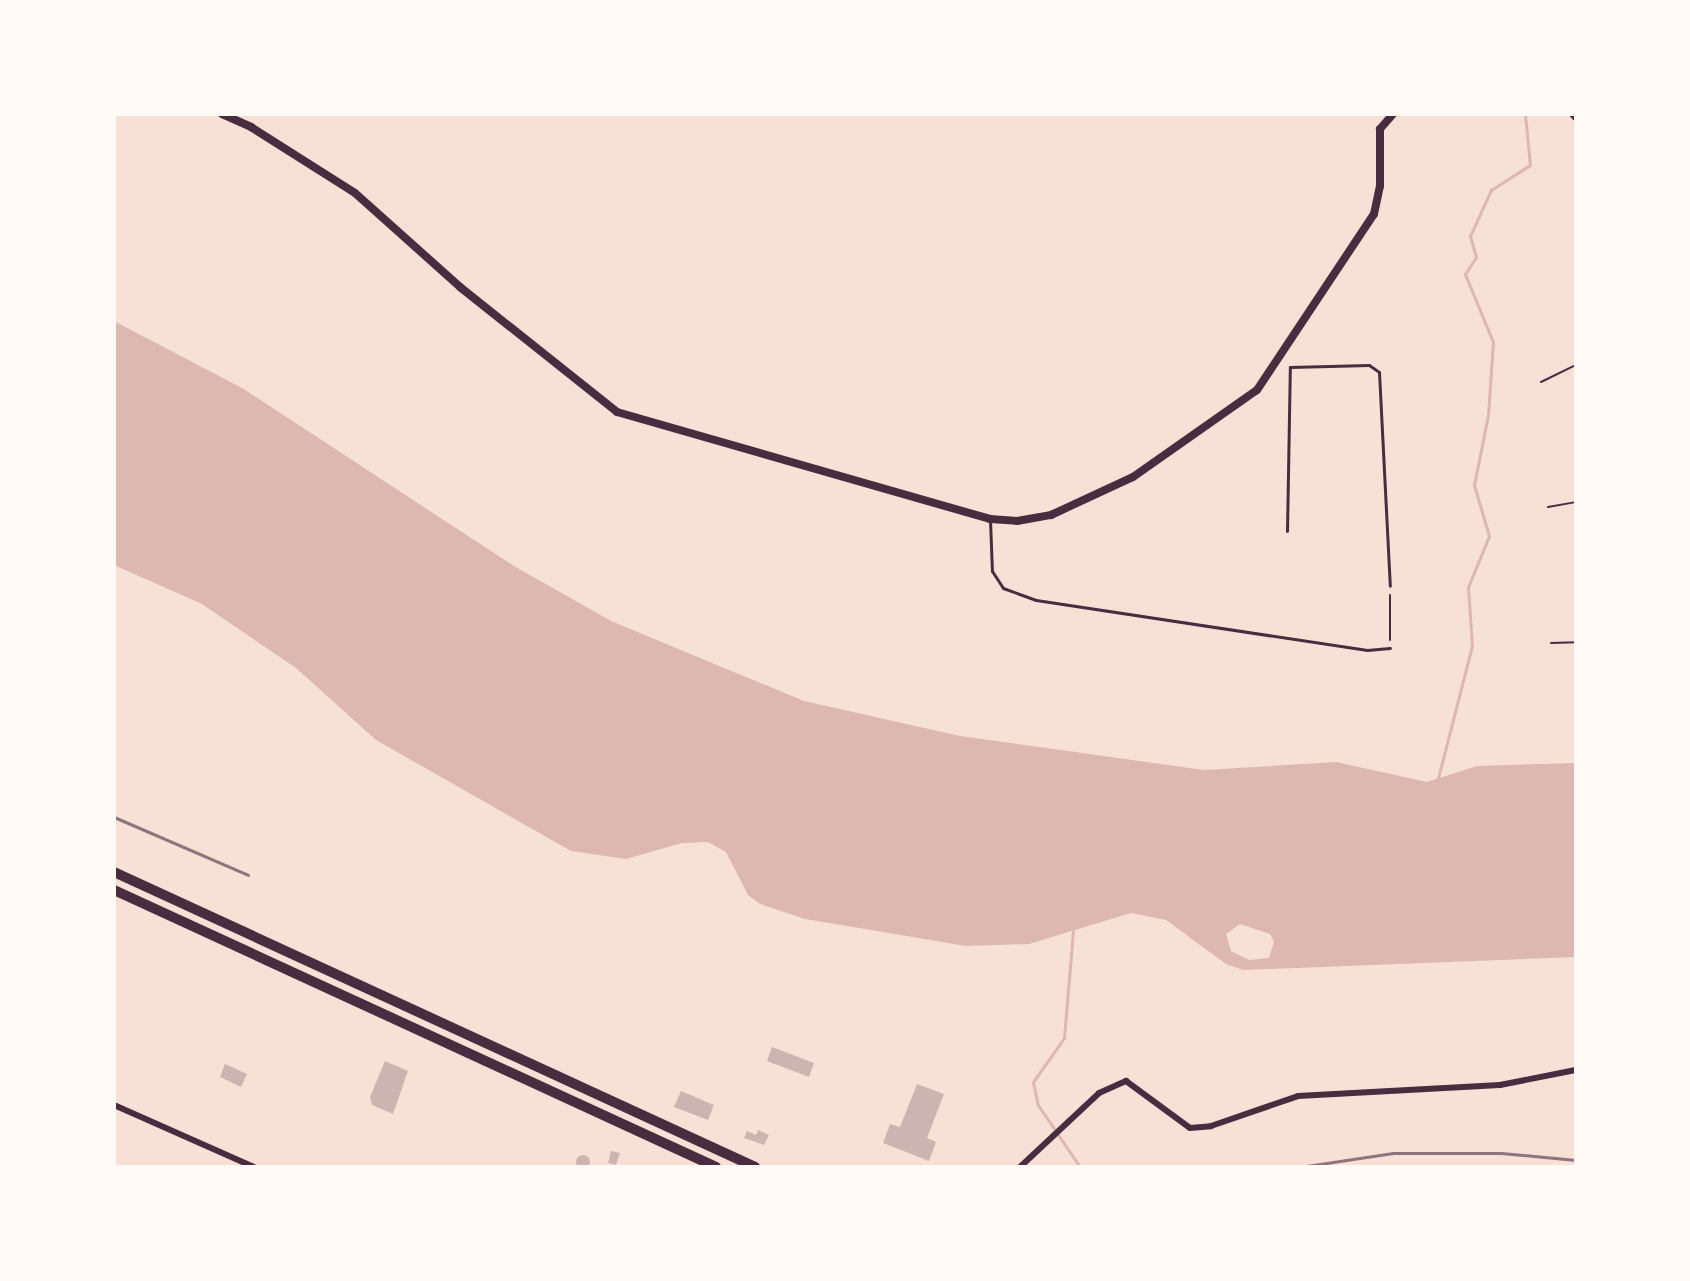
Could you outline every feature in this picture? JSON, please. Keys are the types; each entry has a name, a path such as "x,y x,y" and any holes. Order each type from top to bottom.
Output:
{"main road":[{"path":"114,872 755,1167"},
{"path":"114,890 716,1167"}],"street":[{"path":"222,114 251,127 355,193 460,287 617,412 990,519 1017,521 1051,515 1133,477 1257,390 1374,214 1380,186 1380,129 1393,114"},
{"path":"126,895 134,881"},
{"path":"233,943 240,930"},
{"path":"1020,1167 1099,1093 1126,1081 1190,1128 1211,1126 1298,1096 1500,1085 1576,1070"},
{"path":"579,1106 586,1091"},
{"path":"114,1105 254,1167"},
{"path":"716,1167 723,1153"}],"lane":[{"path":"1287,531 1290,367 1369,365 1379,372 1390,586"},
{"path":"990,519 992,571 1003,588 1036,600 1336,645 1390,648"}],"path":[{"path":"1541,382 1576,365"},
{"path":"1548,507 1576,502"},
{"path":"1390,586 1390,648"},
{"path":"1551,643 1576,642"}],"shaded area":[{"path":"114,321 242,388 514,566 611,621 804,701 960,736 1204,770 1336,762 1427,782 1477,766 1576,763 1576,957 1243,970 1226,964 1166,920 1131,913 1029,944 966,946 805,919 760,904 748,895 726,852 708,842 682,843 626,859 571,851 376,740 296,668 202,604 114,565","holes":["1240,924 1270,934 1274,942 1269,958 1249,960 1231,951 1226,934"]}],"building":[{"path":"772,1047 814,1063 809,1077 767,1061"},
{"path":"385,1061 408,1071 393,1114 372,1105 370,1097"},
{"path":"225,1064 247,1074 241,1087 220,1077"},
{"path":"917,1084 944,1094 927,1138 936,1142 929,1161 883,1143 890,1124 900,1127"},
{"path":"681,1091 714,1105 708,1120 674,1107"},
{"path":"758,1130 769,1135 764,1145 744,1138 747,1131 756,1135"},
{"path":"611,1151 620,1153 616,1165 608,1163"},
{"path":"583,1155 590,1162 583,1169 576,1162"}],"waterway":[{"path":"1437,782 1472,646 1468,587 1489,536 1474,485 1488,415 1493,342 1465,274 1476,257 1470,236 1491,190 1530,165 1525,114"},
{"path":"1073,931 1064,1038 1033,1082 1038,1105 1080,1167"}],"railway":[{"path":"114,817 248,875"},
{"path":"1300,1167 1393,1153 1501,1153 1576,1160"}]}
